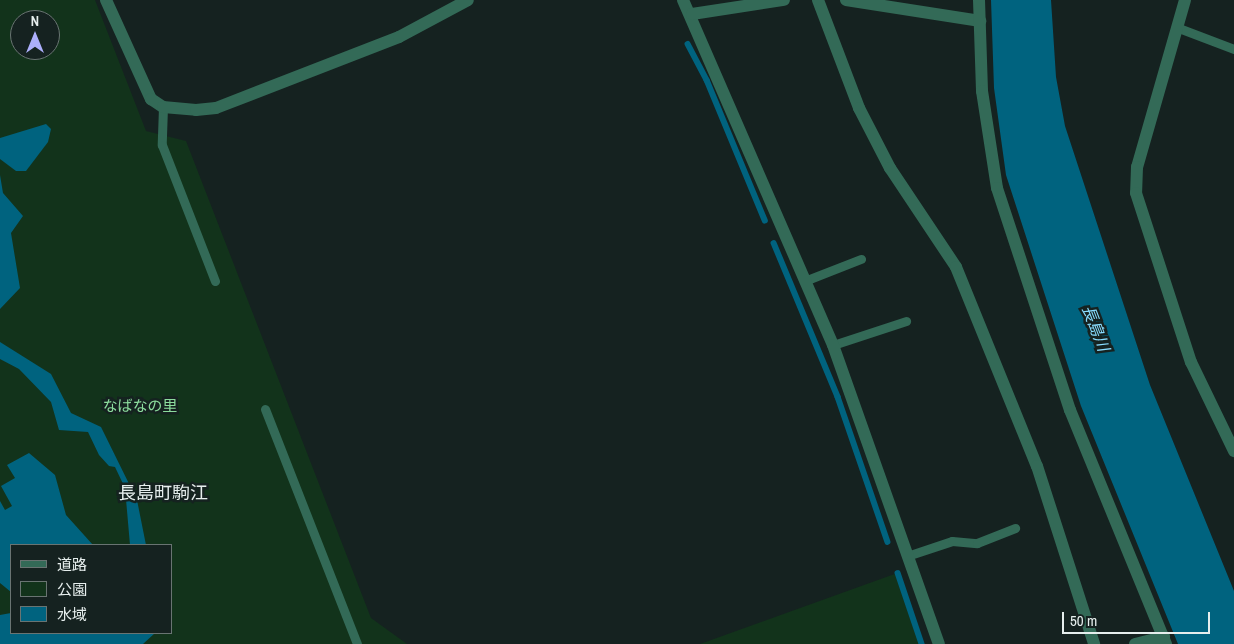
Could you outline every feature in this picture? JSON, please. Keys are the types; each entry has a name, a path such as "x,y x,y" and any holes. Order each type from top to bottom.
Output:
{"street":[{"path":"106,0 140,82 163,107 216,108 399,37 468,0"},
{"path":"683,0 692,14 807,280 833,345 910,554 939,644"},
{"path":"692,14 784,0"},
{"path":"818,0 859,108 890,168 956,267 1037,466 1094,644"},
{"path":"846,0 980,21"},
{"path":"979,0 987,142 997,188 1070,410 1165,640 1135,644"},
{"path":"1185,0 1137,168 1136,193 1191,362 1234,451"}],"lane":[{"path":"1176,27 1234,48"},
{"path":"163,107 162,145 215,281"},
{"path":"807,280 860,258"},
{"path":"833,345 906,321"},
{"path":"265,409 357,644"},
{"path":"910,554 952,542 977,543 1015,528"}],"green space":[{"name":"なばなの里","path":"0,0 95,0 146,131 186,141 371,618 407,644 0,644"},
{"path":"895,574 919,644 700,644 889,576"}],"water":[{"name":"長島川","path":"991,0 1051,0 1056,77 1065,126 1150,385 1234,591 1234,644 1178,644 1081,406 1006,175 994,88"},
{"path":"46,124 51,129 48,142 26,171 16,171 0,159 0,138"},
{"path":"0,175 3,193 23,216 11,233 20,288 0,309"},
{"path":"0,342 51,374 71,413 101,427 137,500 146,544 130,544 125,488 115,467 109,466 99,455 88,432 59,430 51,402 19,369 0,359"},
{"path":"29,453 55,475 66,515 92,544 10,544 10,591 0,583 0,501 5,510 12,506 1,486 15,478 7,465"},
{"path":"10,613 10,634 154,634 143,644 0,644 0,615"}],"waterway":[{"path":"688,44 707,80 765,220"},
{"path":"774,243 838,397 888,542"},
{"path":"898,573 922,644"}],"district":[{"name":"長島町駒江","path":"163,493"}]}
